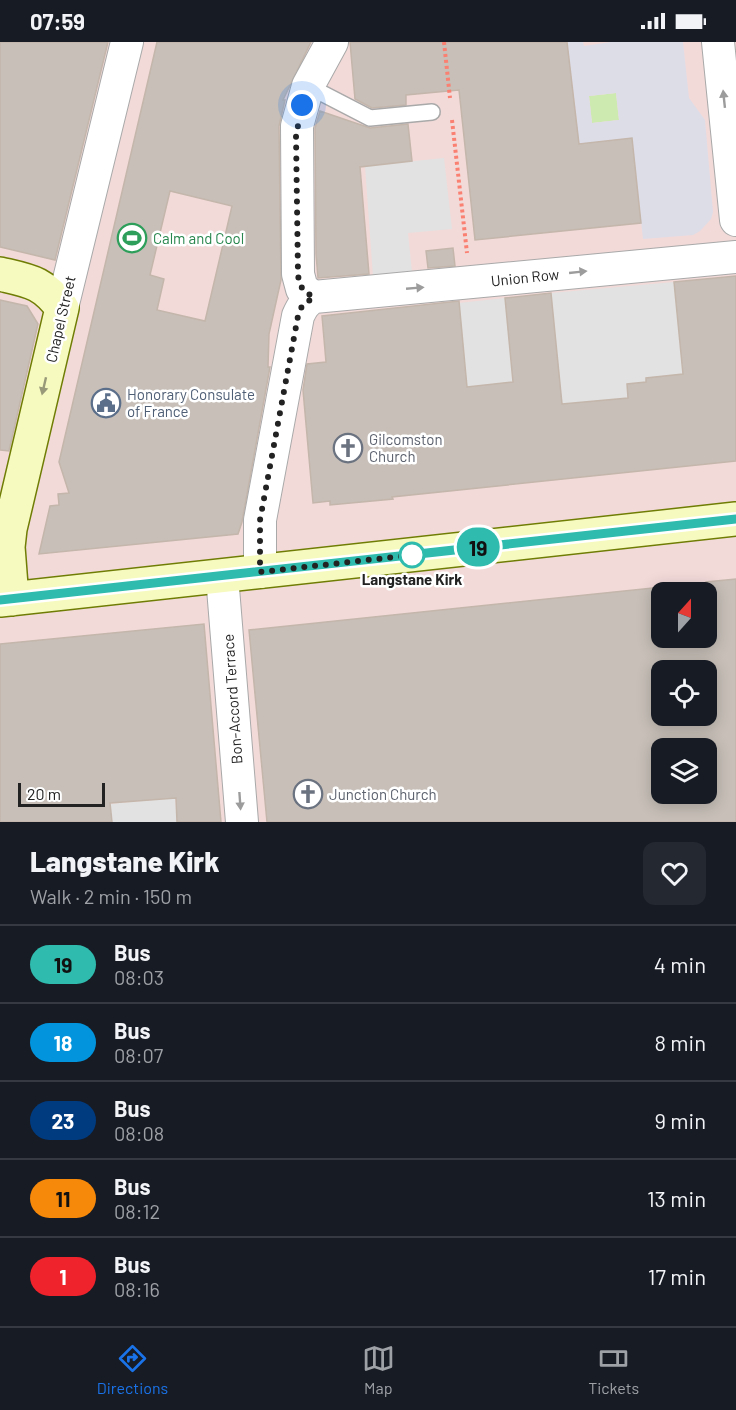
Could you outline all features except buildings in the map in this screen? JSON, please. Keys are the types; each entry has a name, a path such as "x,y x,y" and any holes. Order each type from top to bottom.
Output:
{"street":[{"name":"Chapel Street","path":"6,599 9,534 127,42"},
{"path":"260,572 260,520 298,316 302,306 314,297 302,289 299,284 296,136 308,86 332,42"},
{"path":"718,42 736,220"},
{"name":"Union Row","path":"314,297 736,257"},
{"path":"0,274 34,282 56,279 72,267"},
{"path":"34,282 52,295 62,308"},
{"path":"6,599 736,519"},
{"name":"Bon-Accord Terrace","path":"222,576 242,822"}],"lane":[{"path":"308,86 370,118 432,112"}],"path":[{"path":"444,42 450,99"},
{"path":"451,111 470,282"}],"shaded area":[{"path":"0,42 736,42 736,822 0,822"},
{"path":"567,42 583,42 584,46 611,42 683,42 689,98 705,120 713,212 711,219 693,235 643,239 632,139 544,148 577,122","holes":["616,93 619,120 592,123 589,96"]},
{"path":"444,158 452,229 408,233 412,272 373,276 365,166"},
{"path":"674,282 684,379 627,384 628,398 562,404 551,293"},
{"path":"505,298 513,382 467,387 459,303"},
{"path":"175,798 177,822 112,822 110,804"}],"green space":[{"path":"616,93 619,120 592,123 589,96"}],"bus line":[{"name":"19","path":"0,600 736,519"}],"place":[{"name":"Calm and Cool","path":"132,238"},
{"name":"Honorary Consulate of France","path":"106,403"},
{"name":"Gilcomston Church","path":"348,448"},
{"name":"Langstane Kirk","path":"412,555"},
{"name":"Junction Church","path":"308,794"}],"route":[{"path":"302,105 296,136 298,274 302,289 314,297 302,306 298,316 260,520 260,572 412,555"}]}
